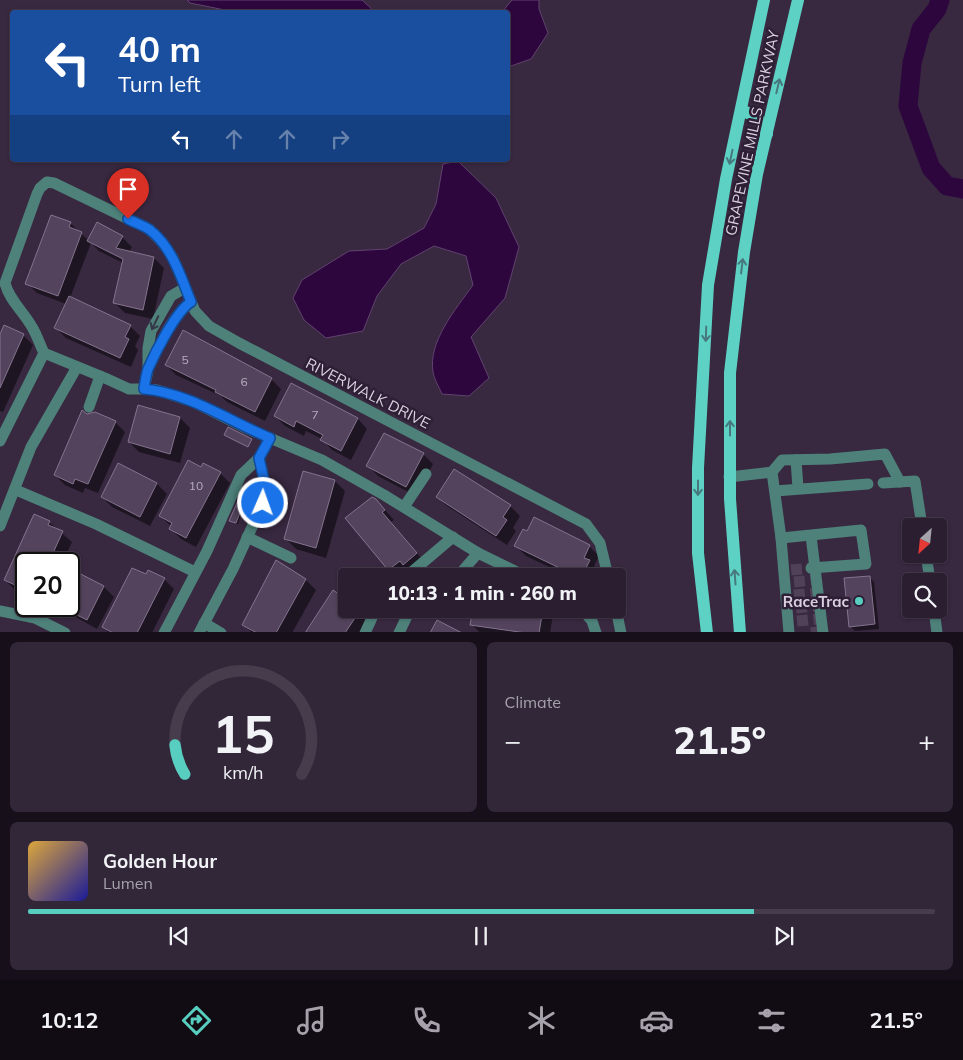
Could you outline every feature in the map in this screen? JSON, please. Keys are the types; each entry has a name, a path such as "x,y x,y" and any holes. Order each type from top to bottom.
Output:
{"main road":[{"name":"GRAPEVINE MILLS PARKWAY","path":"707,632 698,553 698,468 708,285 726,179 764,0"},
{"name":"GRAPEVINE MILLS PARKWAY","path":"740,632 736,599 730,477 730,373 734,324 745,242 757,174 798,0"},
{"path":"741,110 757,117 767,134"}],"lane":[{"name":"RIVERWALK DRIVE","path":"44,353 33,328 8,293 5,283 40,188 47,182 54,183 149,229 162,242 172,258 195,311 209,326 239,344 586,524 600,543 606,568"},
{"path":"144,389 148,370 148,348 152,330 171,296 185,288"},
{"path":"148,370 176,318 184,306 191,302"},
{"path":"0,441 44,353 129,389 157,390 194,402 246,428 322,460 404,507 478,553 509,568"},
{"path":"0,526 16,490 31,447 77,366"},
{"path":"89,407 100,376"},
{"path":"164,632 223,517 240,475 259,458 270,438"},
{"path":"730,477 772,472 782,460 885,454 900,482"},
{"path":"221,632 201,628 263,503 264,480 259,458"},
{"path":"796,460 798,488"},
{"path":"772,472 789,582 792,625"},
{"path":"404,507 426,474"},
{"path":"883,483 915,481 921,518"},
{"path":"776,490 868,484"},
{"path":"16,490 96,524 195,572"},
{"path":"781,538 862,530 866,564 813,567"},
{"path":"811,536 821,632"},
{"path":"247,537 291,558"},
{"path":"416,568 453,537"},
{"path":"465,568 478,553"},
{"path":"0,611 36,618 65,632"},
{"path":"365,632 372,618"},
{"path":"399,632 406,618"},
{"path":"589,618 595,632"},
{"path":"618,618 621,632"},
{"path":"935,618 937,632"}],"shaded area":[{"path":"187,0 362,0 373,10 225,10 190,3"},
{"path":"512,0 539,0 539,9 548,33 531,59 510,66 510,10 504,10"},
{"path":"459,162 496,198 519,247 505,298 471,337 489,378 469,396 442,394 435,380 433,360 439,337 473,285 466,256 434,246 401,264 377,296 363,331 326,338 304,320 293,298 302,280 349,251 387,249 424,228 436,204 443,164"}],"building":[{"path":"51,215 71,222 69,227 82,232 58,296 25,284"},
{"path":"97,222 123,236 116,248 154,257 143,310 113,303 123,259 87,241"},
{"path":"69,296 131,325 125,337 129,339 120,358 54,328"},
{"path":"4,325 24,334 0,388 0,334"},
{"path":"183,330 272,378 255,412 165,365"},
{"path":"291,383 358,418 341,451 320,440 323,435 296,421 294,427 274,416"},
{"path":"138,405 180,417 170,454 128,442"},
{"path":"82,410 87,414 95,412 116,421 88,484 75,479 73,484 54,475"},
{"path":"228,427 252,439 248,447 224,435"},
{"path":"384,433 424,453 406,487 366,466"},
{"path":"188,460 201,467 203,463 221,472 186,538 169,529 172,523 159,516"},
{"path":"118,463 157,483 140,517 101,497"},
{"path":"454,469 511,505 503,517 507,520 496,536 436,497"},
{"path":"303,471 335,480 316,548 284,539"},
{"path":"251,486 256,488 256,501 250,513 241,510 236,523 229,521 240,496 247,498"},
{"path":"372,497 385,510 382,512 417,553 403,565 400,561 391,568 386,568 345,518"},
{"path":"34,514 50,521 48,525 63,531 53,552 17,552"},
{"path":"534,517 590,545 584,558 590,560 586,568 559,568 514,546 523,529 527,531"},
{"path":"15,556 15,585 4,580"},
{"path":"276,560 306,579 277,632 255,632 242,625"},
{"path":"132,568 146,574 148,570 165,578 138,632 111,632 102,627"},
{"path":"80,574 104,586 87,620 80,616"},
{"name":"RaceTrac","path":"870,576 875,624 849,627 844,578"},
{"path":"333,590 338,593 338,618 355,618 346,632 306,632"},
{"path":"471,618 542,618 539,632 519,632 470,625"},
{"path":"437,620 460,632 431,632"}],"waterway":[{"path":"940,0 937,9 921,29 912,63 908,106 931,168 947,186 963,189"}],"tunnel":[{"path":"791,570 811,568"},
{"path":"794,582 813,580"},
{"path":"794,595 814,593"},
{"path":"796,608 815,606"},
{"path":"797,621 817,619"}],"place":[{"name":"RaceTrac","path":"859,601"}],"route":[{"path":"128,219 149,229 162,242 172,258 191,302 184,306 159,348 148,370 144,389 157,390 194,402 270,438 259,458 264,480 263,503"}]}
